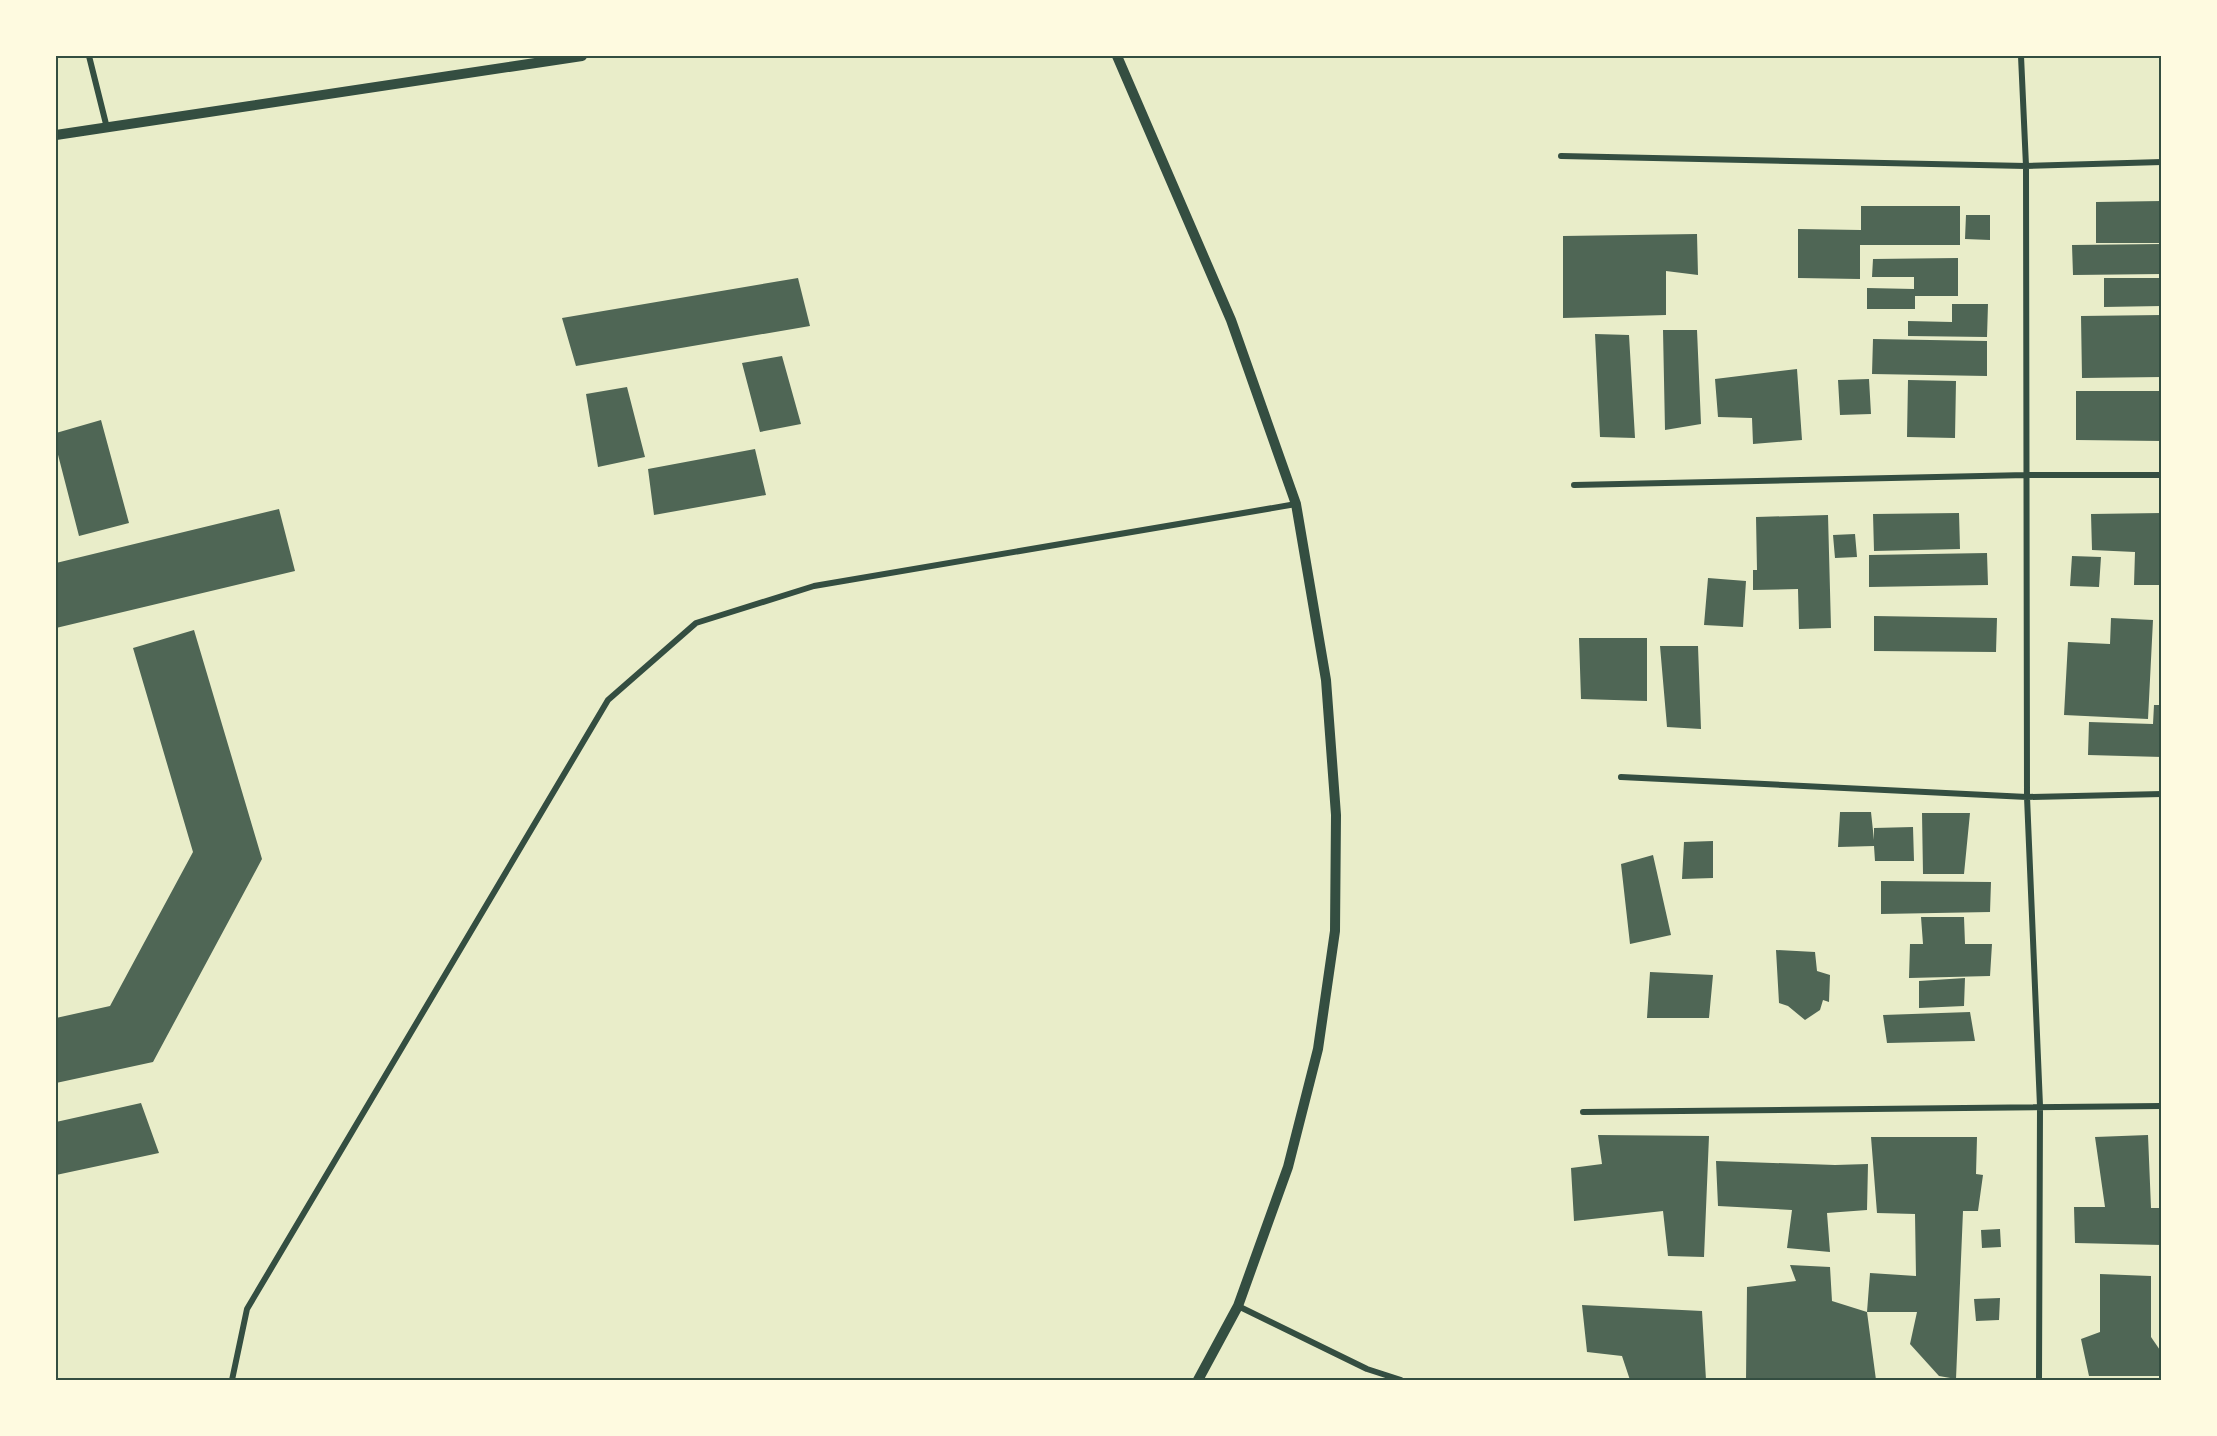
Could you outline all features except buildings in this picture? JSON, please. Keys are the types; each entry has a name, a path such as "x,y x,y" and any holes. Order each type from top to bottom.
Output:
{"street":[{"path":"89,56 107,128"},
{"path":"56,135 582,56"},
{"path":"1117,56 1231,320 1296,504 1326,680 1336,815 1335,931 1318,1049 1291,1156 1238,1306 1198,1380"},
{"path":"2021,56 2026,165 2027,797 2040,1106 2039,1380"},
{"path":"1561,156 2026,165 2162,162"},
{"path":"1574,485 2162,474"},
{"path":"232,1380 247,1309 608,700 696,622 814,586 1296,504"},
{"path":"1621,777 2027,797 2162,794"},
{"path":"1583,1112 2162,1106"},
{"path":"1238,1306 1367,1369 1401,1380"}]}
